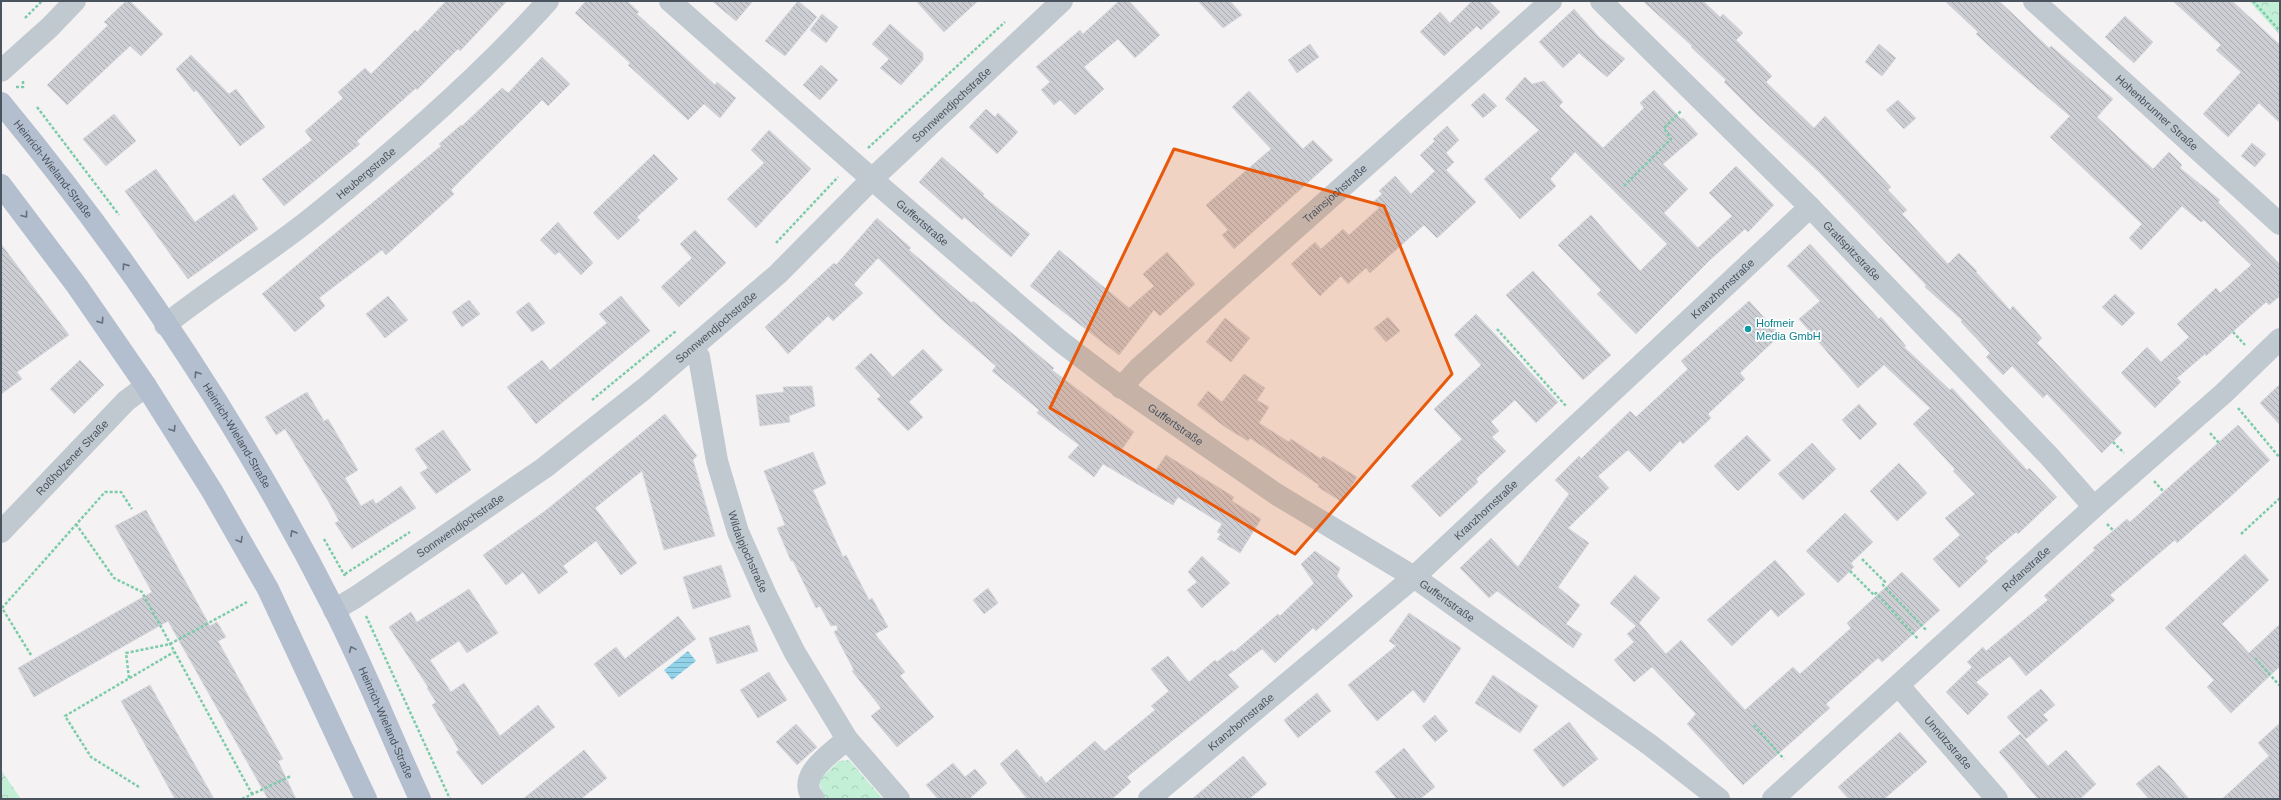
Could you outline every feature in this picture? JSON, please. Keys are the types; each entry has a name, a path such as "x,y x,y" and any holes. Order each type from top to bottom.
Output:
{"main road":[{"name":"Heinrich-Wieland-Straße","path":"1,103 90,217 166,325 250,457 334,610 420,799"},
{"path":"1,185 77,286 146,386 212,492 268,589 366,799"}],"street":[{"path":"1,71 50,27 75,1"},
{"name":"Heubergstraße","path":"166,325 319,212 404,140 479,72 548,1"},
{"name":"Guffertstraße","path":"670,1 852,162 1060,341 1121,388 1276,494 1414,577 1650,745 1719,799"},
{"name":"Sonnwendjochstraße","path":"334,610 356,597 544,468 644,389 778,274 872,179 1062,1"},
{"name":"Trainsjochstraße","path":"1121,388 1138,369 1551,1"},
{"name":"Gratlspitzstraße","path":"1601,1 1810,207 2049,456 2094,507"},
{"name":"Hohenbrunner Straße","path":"2034,1 2280,224"},
{"name":"Kranzhornstraße","path":"1149,799 1414,577 1810,207"},
{"name":"Rofanstraße","path":"1772,799 1899,686 2094,507 2224,393 2280,339"},
{"name":"Wildalpjochstraße","path":"693,347 699,357 717,461 738,532 766,595 795,653 847,739 899,799"},
{"name":"Roßholzener Straße","path":"1,532 126,401 146,386"},
{"name":"Unnützstraße","path":"1899,686 1997,799"},
{"path":"814,799 808,784 810,772 847,739"}],"path":[{"path":"2253,1 2280,31"},
{"path":"772,246 852,162 1011,17"},
{"path":"1624,186 1671,139 1664,128 1697,96"},
{"path":"589,403 679,328"},
{"path":"1497,329 1580,422"},
{"path":"2233,332 2247,347"},
{"path":"2224,393 2280,458"},
{"path":"2113,442 2126,456"},
{"path":"2149,477 2163,491"},
{"path":"31,655 2,608 105,492 121,492 132,509"},
{"path":"2241,534 2280,498"},
{"path":"76,524 114,578 142,592 252,794"},
{"path":"345,574 410,531"},
{"path":"1862,559 1885,582 1883,585 1928,633"},
{"path":"1850,571 1874,595 1876,593 1920,641"},
{"path":"130,678 126,654 170,644 247,602"},
{"path":"139,787 91,757 65,716 174,652"},
{"path":"2255,658 2280,686"},
{"path":"1754,725 1785,761"},
{"path":"242,799 291,776"}],"highlighted area":[{"path":"1174,149 1384,206 1452,374 1295,554 1050,408"}],"green space":[{"path":"2249,1 2280,1 2280,35"},
{"path":"849,760 883,799 823,798 819,780 839,761"},
{"path":"1,770 21,799 1,799"}],"water":[{"path":"688,651 696,661 672,680 664,670"}],"building":[{"path":"126,1 130,1 163,34 141,56 130,46 67,105 47,85 108,25 104,22"},
{"path":"446,1 507,1 460,51 458,49 417,90 416,88 357,141 360,144 284,206 262,179 312,140 305,131 343,98 338,92 365,68 371,74 415,30 417,32"},
{"path":"586,1 627,1 639,12 637,14 715,85 717,82 736,98 720,118 704,104 688,120 628,65 630,63 575,13"},
{"path":"712,1 753,1 736,21"},
{"path":"798,1 817,17 785,56 765,41"},
{"path":"916,1 978,1 944,32"},
{"path":"1119,1 1129,1 1160,35 1135,58 1118,39 1084,67 1104,89 1075,115 1060,100 1054,105 1041,90 1050,82 1036,67 1080,30 1083,34"},
{"path":"1198,1 1230,1 1242,15 1223,28"},
{"path":"1472,1 1489,1 1500,12 1481,30 1477,26 1444,56 1420,32 1440,12 1450,23"},
{"path":"1643,1 1703,1 1720,17 1723,14 1743,33 1736,40 1772,76 1766,82 1814,128 1825,116 1891,187 1888,190 1907,210 1902,214 1948,264 1959,253 1977,271 1976,272 2010,310 2013,306 2042,338 2037,343 2122,433 2102,453 2047,394 2043,398 2012,366 2003,375 1986,357 1990,353 1961,322 1962,320 1925,287 1926,285 1820,173 1753,111 1724,82 1726,80 1691,47 1692,46"},
{"path":"1945,1 1999,1 2049,48 2051,46 2113,99 2097,117 2131,149 2153,169 2169,152 2182,165 2180,168 2220,200 2218,202 2280,264 2280,296 2269,305 2266,302 2206,356 2205,354 2177,378 2181,382 2155,408 2121,373 2147,347 2161,362 2189,337 2177,324 2216,288 2220,293 2251,265 2204,220 2201,222 2182,206 2141,250 2129,238 2142,224 2050,137 2070,116 1976,34 1978,32"},
{"path":"2173,1 2232,1 2280,45 2280,123 2259,103 2228,137 2203,114 2241,72 2216,50 2221,45"},
{"path":"1574,9 1599,37 1625,59 1607,77 1579,53 1563,68 1539,42"},
{"path":"822,14 838,27 826,43 810,30"},
{"path":"2125,16 2153,42 2134,63 2105,37"},
{"path":"890,24 923,53 923,60 901,85 880,68 889,59 872,44"},
{"path":"1310,44 1319,57 1297,73 1288,60"},
{"path":"1879,44 1896,58 1882,76 1865,62"},
{"path":"191,55 229,94 236,89 265,127 240,146 196,90 194,92 176,69"},
{"path":"542,57 570,84 548,106 542,100 451,190 454,194 386,255 382,250 319,298 325,306 295,332 262,294 441,146 439,144 461,125 462,126 502,88 508,93"},
{"path":"821,65 838,80 820,100 803,85"},
{"path":"1525,77 1532,84 1544,81 1563,102 1559,106 1603,148 1644,108 1640,103 1654,90 1681,119 1683,118 1698,134 1663,164 1688,189 1664,213 1698,248 1732,216 1709,193 1736,166 1774,205 1748,232 1745,229 1710,260 1636,334 1597,294 1601,290 1558,245 1591,215 1640,271 1667,244 1575,152 1550,179 1556,186 1520,219 1484,179 1539,130 1505,99"},
{"path":"1249,91 1303,149 1313,140 1333,160 1234,249 1222,235 1228,230 1206,205 1271,149 1232,107"},
{"path":"1484,93 1497,106 1483,118 1471,105"},
{"path":"1898,100 1916,118 1904,129 1886,110"},
{"path":"986,109 995,117 998,113 1018,132 997,154 969,127"},
{"path":"114,114 136,141 106,166 83,139"},
{"path":"1447,126 1459,140 1446,153 1454,162 1446,170 1476,202 1437,238 1424,225 1370,273 1366,268 1348,284 1341,276 1320,296 1291,264 1315,242 1321,249 1343,229 1349,235 1379,208 1373,202 1382,194 1379,191 1395,176 1411,194 1435,171 1420,155 1435,141 1433,139"},
{"path":"769,130 811,169 756,228 727,199 764,163 751,150"},
{"path":"2252,143 2266,154 2255,167 2241,156"},
{"path":"654,154 678,179 637,217 640,220 618,240 593,213"},
{"path":"942,157 984,194 983,196 1030,234 1011,257 964,217 962,220 919,182"},
{"path":"156,169 195,222 234,194 258,229 188,279 125,191"},
{"path":"877,218 911,248 909,250 972,303 973,301 1054,368 1052,370 1134,432 1122,449 1155,471 1166,455 1234,497 1232,501 1261,519 1240,553 1217,539 1221,534 1217,532 1222,524 1178,497 1173,505 1103,464 1094,477 1068,457 1079,445 1037,413 1039,410 992,371 996,366 941,319 878,258 854,284 863,293 833,321 828,316 788,354 765,327 834,263 836,265"},
{"path":"558,222 593,263 581,275 559,252 555,255 540,240"},
{"path":"695,230 726,263 679,307 661,287 692,258 680,244"},
{"path":"1,244 69,335 17,372 22,379 1,394"},
{"path":"1810,244 1879,319 1881,317 1906,346 1904,347 1950,390 1952,388 2027,470 2029,468 2057,497 2018,534 2016,532 1985,558 1988,561 1959,588 1933,559 1960,535 1945,518 1975,494 1953,471 1955,469 1913,424 1930,408 1884,365 1858,388 1799,319 1820,301 1787,266"},
{"path":"1059,250 1129,308 1154,286 1143,274 1167,252 1195,284 1160,316 1154,310 1119,355 1030,286"},
{"path":"1533,271 1611,355 1583,380 1506,295"},
{"path":"2115,294 2135,313 2122,326 2102,307"},
{"path":"388,296 408,320 385,338 366,314"},
{"path":"621,296 650,331 536,424 507,387 542,360 550,370 607,323 599,314"},
{"path":"469,300 480,314 462,327 452,312"},
{"path":"1749,301 1780,335 1740,373 1745,379 1708,414 1711,418 1683,444 1680,441 1650,472 1628,450 1598,476 1609,488 1568,528 1589,543 1558,587 1580,605 1566,624 1582,634 1573,648 1497,591 1489,598 1460,568 1491,538 1518,567 1569,494 1555,480 1579,456 1581,459 1630,411 1636,417 1688,369 1681,361"},
{"path":"529,302 545,323 532,332 516,312"},
{"path":"1476,314 1558,402 1536,423 1515,400 1491,422 1499,431 1492,437 1506,451 1476,479 1478,482 1440,517 1411,486 1462,439 1434,409 1481,365 1454,335"},
{"path":"1388,317 1400,331 1386,342 1374,328"},
{"path":"1225,318 1250,338 1231,362 1206,342"},
{"path":"923,349 943,370 909,402 923,417 908,431 877,399 881,396 855,368 871,353 893,377"},
{"path":"80,360 104,385 74,414 50,389"},
{"path":"1244,374 1265,388 1257,400 1269,407 1259,423 1289,442 1291,439 1321,459 1323,456 1357,477 1342,502 1318,487 1319,485 1250,438 1248,441 1225,427 1197,405 1208,391 1222,402"},
{"path":"2280,384 2280,425 2260,403"},
{"path":"812,386 815,406 789,416 790,422 760,426 756,395 784,392 783,387"},
{"path":"307,392 324,421 328,419 358,470 345,478 361,506 373,499 376,504 401,486 416,508 352,549 335,523 339,521 330,504 285,429 276,435 265,417"},
{"path":"1859,404 1877,424 1860,440 1842,420"},
{"path":"665,414 697,456 693,460 715,536 664,550 642,471 595,508 637,563 621,575 596,541 563,566 568,572 539,594 523,572 506,585 483,555 545,511"},
{"path":"2238,425 2270,460 2177,543 2175,540 2110,595 2115,600 2026,676 2010,656 1976,682 1989,694 1968,715 1946,692 1972,667 1967,662 1983,647 1986,651 2048,600 2044,596 2095,550 2093,548 2127,519 2130,522"},
{"path":"443,430 471,470 436,494 420,473 428,468 415,449"},
{"path":"1747,435 1771,460 1738,491 1714,466"},
{"path":"1812,443 1836,469 1803,500 1778,474"},
{"path":"813,452 826,484 813,490 843,557 846,555 869,600 872,598 888,627 875,634 905,672 900,676 934,717 897,747 871,716 881,708 852,671 854,670 834,632 838,629 836,625 831,626 820,606 816,608 793,561 791,561 777,528 785,525 764,471"},
{"path":"1899,463 1927,493 1897,521 1870,491"},
{"path":"146,510 210,626 217,622 226,637 218,641 283,759 278,761 296,799 268,799 168,621 34,697 18,668 152,592 115,526"},
{"path":"1845,513 1873,542 1851,563 1854,567 1838,583 1806,551"},
{"path":"1315,551 1340,568 1337,576 1353,596 1316,631 1313,628 1275,663 1262,649 1228,675 1239,687 1127,777 1131,782 1112,799 1027,799 1000,764 1017,749 1040,778 1041,776 1046,783 1095,741 1105,751 1155,710 1151,706 1169,691 1151,669 1168,656 1189,682 1215,660 1217,662 1232,650 1234,652 1278,614 1280,616 1314,583 1301,564"},
{"path":"2245,554 2269,580 2222,624 2249,653 2280,624 2280,666 2231,713 2207,687 2214,680 2165,628"},
{"path":"1202,556 1230,583 1202,608 1187,590 1197,582 1188,572"},
{"path":"1775,560 1805,594 1778,617 1771,609 1732,646 1707,620"},
{"path":"721,565 731,597 693,609 683,577"},
{"path":"1902,572 1940,610 1882,662 1878,658 1826,704 1830,708 1743,785 1687,724 1696,714 1652,667 1634,682 1614,660 1634,642 1627,634 1636,626 1610,603 1635,575 1660,598 1639,623 1666,654 1681,640 1745,710 1793,667 1800,674 1851,628 1847,623"},
{"path":"988,588 998,603 984,614 973,600"},
{"path":"469,589 498,633 467,653 459,641 430,660 451,692 464,683 500,736 538,705 555,727 482,785 456,752 459,750 432,705 436,702 427,688 428,687 389,627 411,612 417,622"},
{"path":"1409,613 1461,648 1424,703 1413,690 1377,721 1348,685 1396,646 1389,641"},
{"path":"678,616 696,639 619,697 594,664 616,647 625,659"},
{"path":"749,625 758,651 717,664 709,638"},
{"path":"769,672 787,700 758,718 740,690"},
{"path":"1493,675 1538,706 1520,733 1475,703"},
{"path":"150,685 214,799 175,799 121,701"},
{"path":"2041,689 2055,705 2043,715 2048,720 2026,739 2007,717"},
{"path":"1317,693 1331,711 1298,738 1284,720"},
{"path":"1435,715 1448,731 1435,742 1422,726"},
{"path":"1569,722 1598,759 1563,787 1533,750"},
{"path":"2280,723 2280,799 2222,799 2269,756 2258,743"},
{"path":"796,724 817,747 797,765 776,742"},
{"path":"1900,732 1927,762 1884,799 1849,799 1838,787"},
{"path":"2020,734 2048,766 2066,750 2096,784 2080,799 2038,799 1999,752"},
{"path":"1404,748 1435,787 1420,799 1397,799 1375,772"},
{"path":"584,750 607,778 581,799 523,799"},
{"path":"1243,756 1267,784 1249,799 1192,799"},
{"path":"953,763 965,777 975,769 987,783 969,799 938,799 926,785"},
{"path":"2159,765 2189,799 2149,799 2136,784"}],"place":[{"name":"Hofmeir Media GmbH","path":"1748,329"}]}
